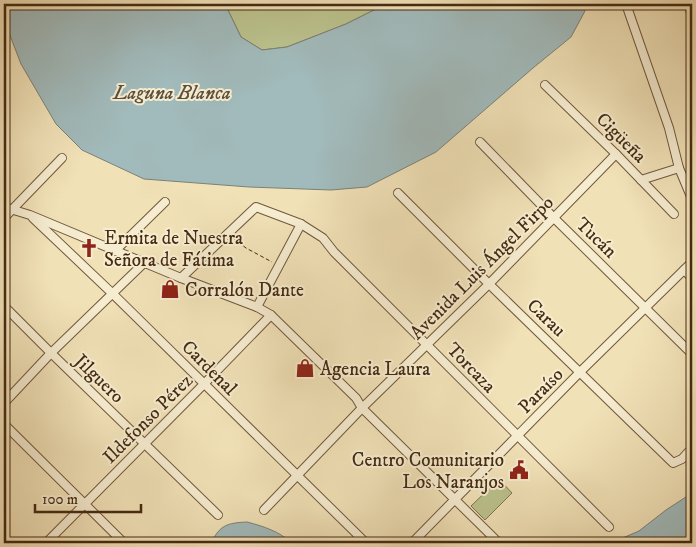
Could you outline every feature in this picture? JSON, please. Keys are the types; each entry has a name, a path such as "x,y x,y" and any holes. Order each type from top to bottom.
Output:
{"street":[{"path":"626,4 669,128 679,168 692,199"},
{"name":"Cigüeña","path":"545,85 674,214"},
{"name":"Tucán","path":"480,142 692,354"},
{"name":"Avenida Luis Ángel Firpo","path":"264,510 362,408 489,284 616,154"},
{"path":"4,218 62,158"},
{"path":"641,180 679,168"},
{"name":"Carau","path":"398,193 673,463 682,459 692,448"},
{"path":"115,251 165,202"},
{"path":"4,207 30,214 144,263 257,307 271,315 499,543"},
{"name":"Torcaza","path":"228,234 256,207 301,224 323,238 334,252 610,527"},
{"name":"Cardenal","path":"30,214 366,543"},
{"path":"257,307 301,224"},
{"path":"181,278 228,234"},
{"name":"Paraíso","path":"412,543 580,372 692,262"},
{"path":"4,403 51,353 144,263"},
{"path":"684,270 692,278"},
{"name":"Jilguero","path":"4,306 218,515"},
{"name":"Ildefonso Pérez","path":"46,543 271,315"},
{"path":"4,424 124,543"}],"path":[{"path":"228,234 246,248 280,265"}],"green space":[{"path":"225,4 386,4 346,24 287,47 262,50 241,37"},
{"path":"499,479 512,493 485,520 471,506"}],"water":[{"name":"Laguna Blanca","path":"4,4 225,4 241,37 262,50 287,47 346,24 386,4 579,4 585,11 571,37 436,152 367,187 331,190 249,187 144,179 82,150 56,124 21,64 4,20"},
{"path":"683,4 692,4 692,29"},
{"path":"692,493 692,543 611,543 639,531"},
{"path":"247,522 282,535 293,543 211,543 218,532 225,526"}],"place":[{"name":"Ermita de Nuestra Señora de Fátima","path":"89,248"},
{"name":"Corralón Dante","path":"170,289"},
{"name":"Agencia Laura","path":"305,368"},
{"name":"Centro Comunitario Los Naranjos","path":"519,470"}]}
